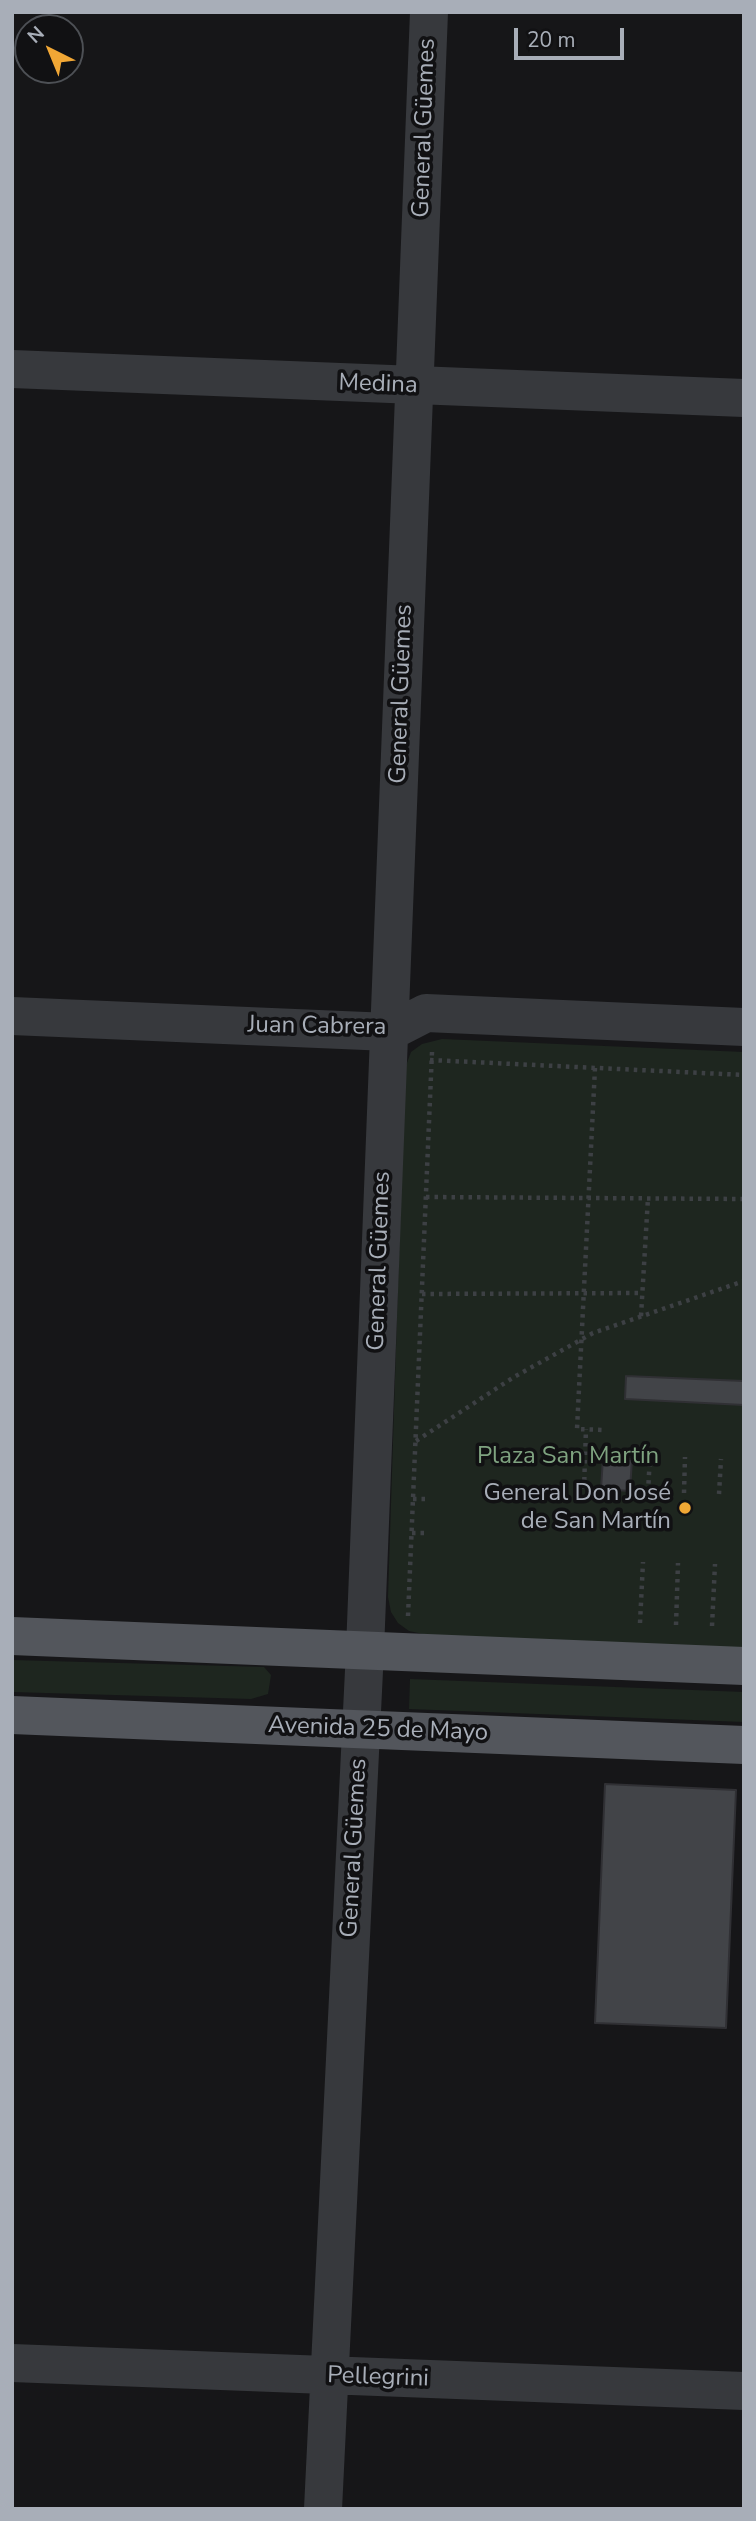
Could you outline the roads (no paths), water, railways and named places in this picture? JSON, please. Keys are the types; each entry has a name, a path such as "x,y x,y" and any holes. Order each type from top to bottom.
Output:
{"main road":[{"path":"12,1636 744,1666"},
{"name":"Avenida 25 de Mayo","path":"12,1715 744,1745"}],"street":[{"name":"General Güemes","path":"323,2509 365,1650 429,12"},
{"name":"Medina","path":"12,369 744,398"},
{"name":"Juan Cabrera","path":"12,1016 388,1045 426,1013 744,1027"},
{"name":"Pellegrini","path":"12,2363 744,2391"}],"place":[{"name":"General Don José de San Martín","path":"685,1508"}],"park label":[{"name":"Plaza San Martín","path":"568,1457"}]}
